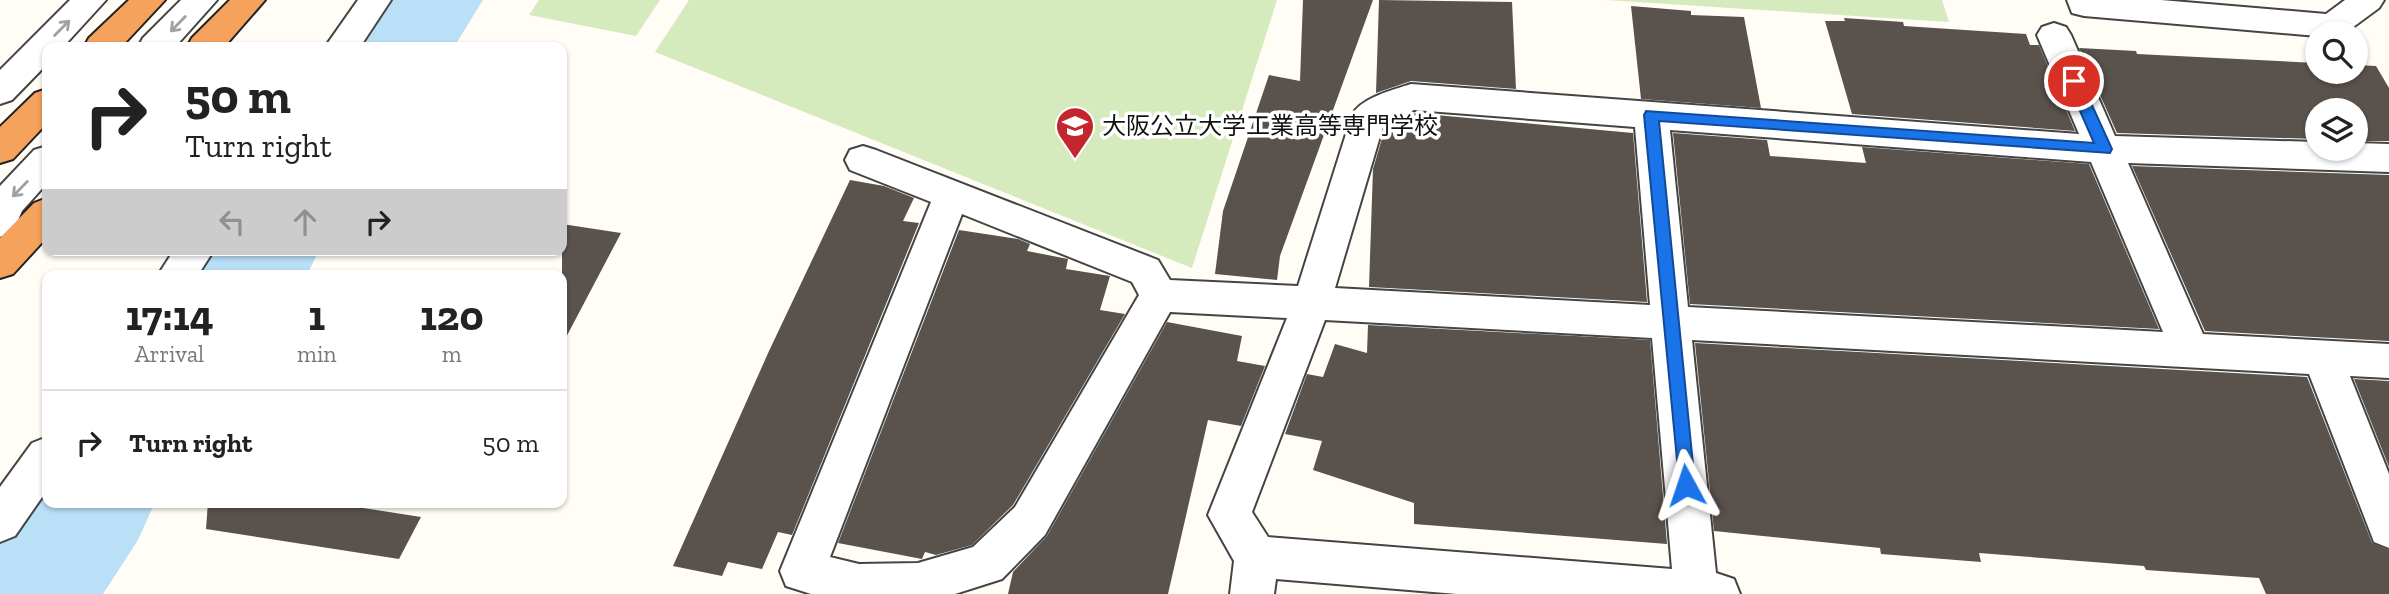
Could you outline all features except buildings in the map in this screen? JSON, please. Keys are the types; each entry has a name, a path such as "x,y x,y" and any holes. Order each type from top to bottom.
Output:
{"highway":[{"path":"107,42 149,0"},
{"path":"209,42 249,0"},
{"path":"0,149 42,107"},
{"path":"0,263 42,218"}],"street":[{"path":"48,42 90,0"},
{"path":"160,42 201,0"},
{"path":"346,42 375,0"},
{"path":"2083,0 2084,5 2332,26 2368,0"},
{"path":"2054,35 2191,351"},
{"path":"0,91 42,49"},
{"path":"1651,115 1671,324 1707,593 1254,575 1228,515 1311,305 1369,115 1410,97 1651,115 2104,149 2389,158"},
{"path":"863,160 1145,271 1159,295"},
{"path":"0,222 5,205 42,165"},
{"path":"951,194 802,571 859,585 918,584 985,564 1030,521 1159,295"},
{"path":"1159,295 2389,361"},
{"path":"2323,357 2389,528"},
{"path":"0,522 42,463"}],"green space":[{"path":"539,0 660,0 636,36 529,15"},
{"name":"大阪公立大学工業高等専門学校","path":"689,0 1277,0 1192,268 655,52"},
{"path":"1606,0 1942,0 1949,22"}],"waterway":[{"path":"410,42 439,0"},
{"path":"255,270 264,256"},
{"path":"34,594 93,508"}],"place":[{"name":"大阪公立大学工業高等専門学校","path":"1075,160"}],"route":[{"path":"1686,485 1651,115 2104,149 2074,81"}]}
